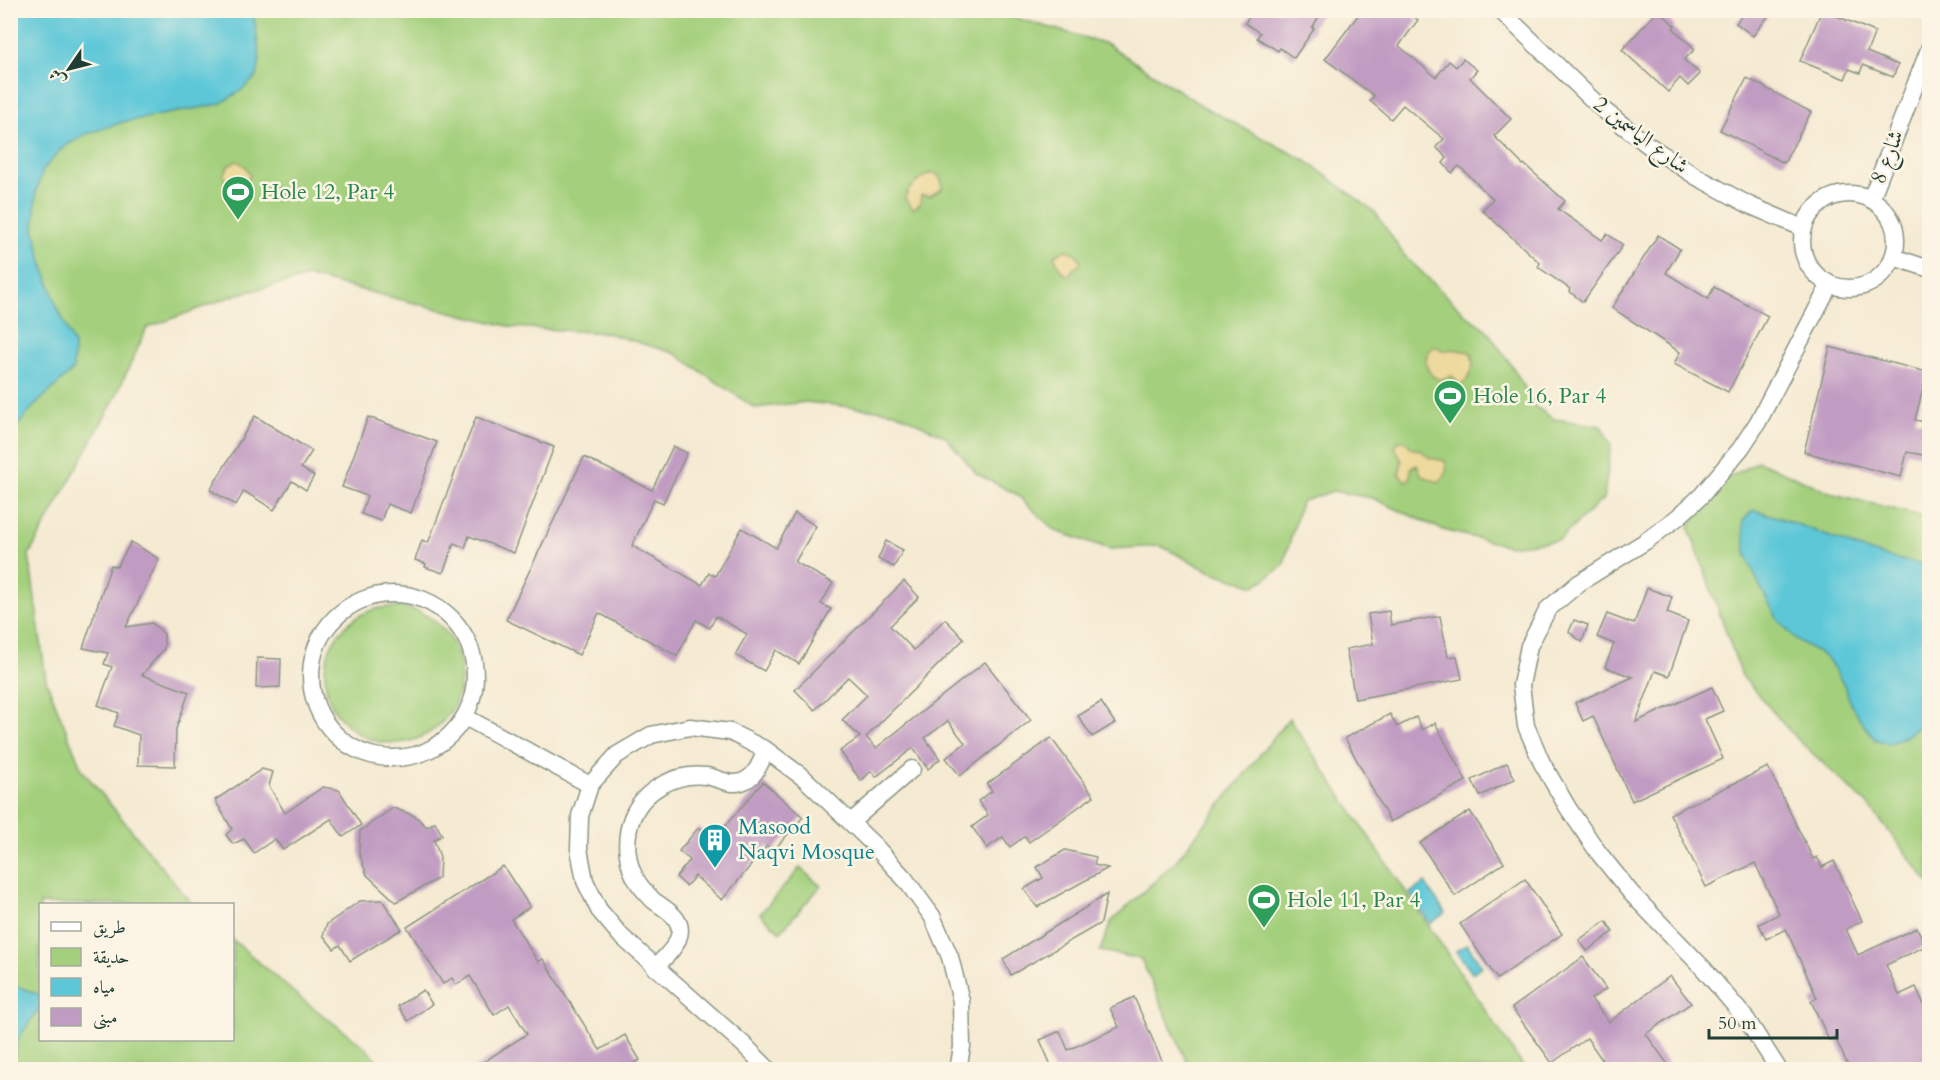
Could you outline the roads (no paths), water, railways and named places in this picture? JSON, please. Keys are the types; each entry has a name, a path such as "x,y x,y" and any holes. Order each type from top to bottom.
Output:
{"street":[{"name":"شارع الياسمين 2","path":"1500,10 1601,108 1648,145 1697,177 1749,205 1803,228"},
{"name":"شارع 8","path":"1871,199 1929,47"},
{"path":"1836,195 1860,195 1871,199 1882,207 1895,230 1896,244 1888,268 1879,278 1856,288 1843,288 1830,284 1810,267 1803,248 1803,228 1808,217 1815,207 1836,195"},
{"path":"1893,257 1929,269"},
{"path":"1779,1070 1747,1020 1703,968 1631,893 1598,852 1568,808 1542,763 1526,726 1521,685 1529,646 1548,609 1579,583 1646,541 1678,517 1701,496 1735,456 1758,422 1830,284"},
{"path":"402,594 428,601 450,617 466,639 475,664 474,692 465,717 448,738 425,752 398,758 372,755 347,744 327,725 315,701 311,674 316,647 329,624 350,606 375,596 402,594"},
{"path":"465,717 590,785"},
{"path":"769,1070 743,1044 621,936 599,910 585,881 579,849 580,816 590,785 616,755 651,735 690,727 730,732 766,750 804,778 851,822 905,879 932,916 950,957 961,1001 962,1047 958,1070"},
{"path":"655,968 674,946 679,938 680,929 671,912 653,899 638,883 633,872 629,862 627,839 632,818 644,799 662,785 683,777 705,776 736,783 745,780 759,766 766,750"},
{"path":"851,822 912,769"}],"water":[{"path":"11,10 253,11 260,59 257,76 243,89 220,104 123,122 86,134 62,148 43,170 36,192 34,229 56,304 74,345 73,370 33,407 15,429 11,447"},
{"path":"1753,510 1776,516 1884,556 1929,564 1929,703 1923,722 1907,735 1889,744 1875,739 1852,707 1844,685 1828,659 1796,639 1778,620 1758,583 1746,553 1743,521"},
{"path":"1425,883 1445,913 1430,924 1410,893"},
{"path":"1467,944 1482,966 1472,973 1456,951"},
{"path":"11,984 39,995 39,1008 19,1037 11,1068"}],"place":[{"name":"Hole 12, Par 4","path":"238,221"},
{"name":"Hole 16, Par 4","path":"1450,425"},
{"name":"Masood Naqvi Mosque","path":"715,869"},
{"name":"Hole 11, Par 4","path":"1264,929"}]}
